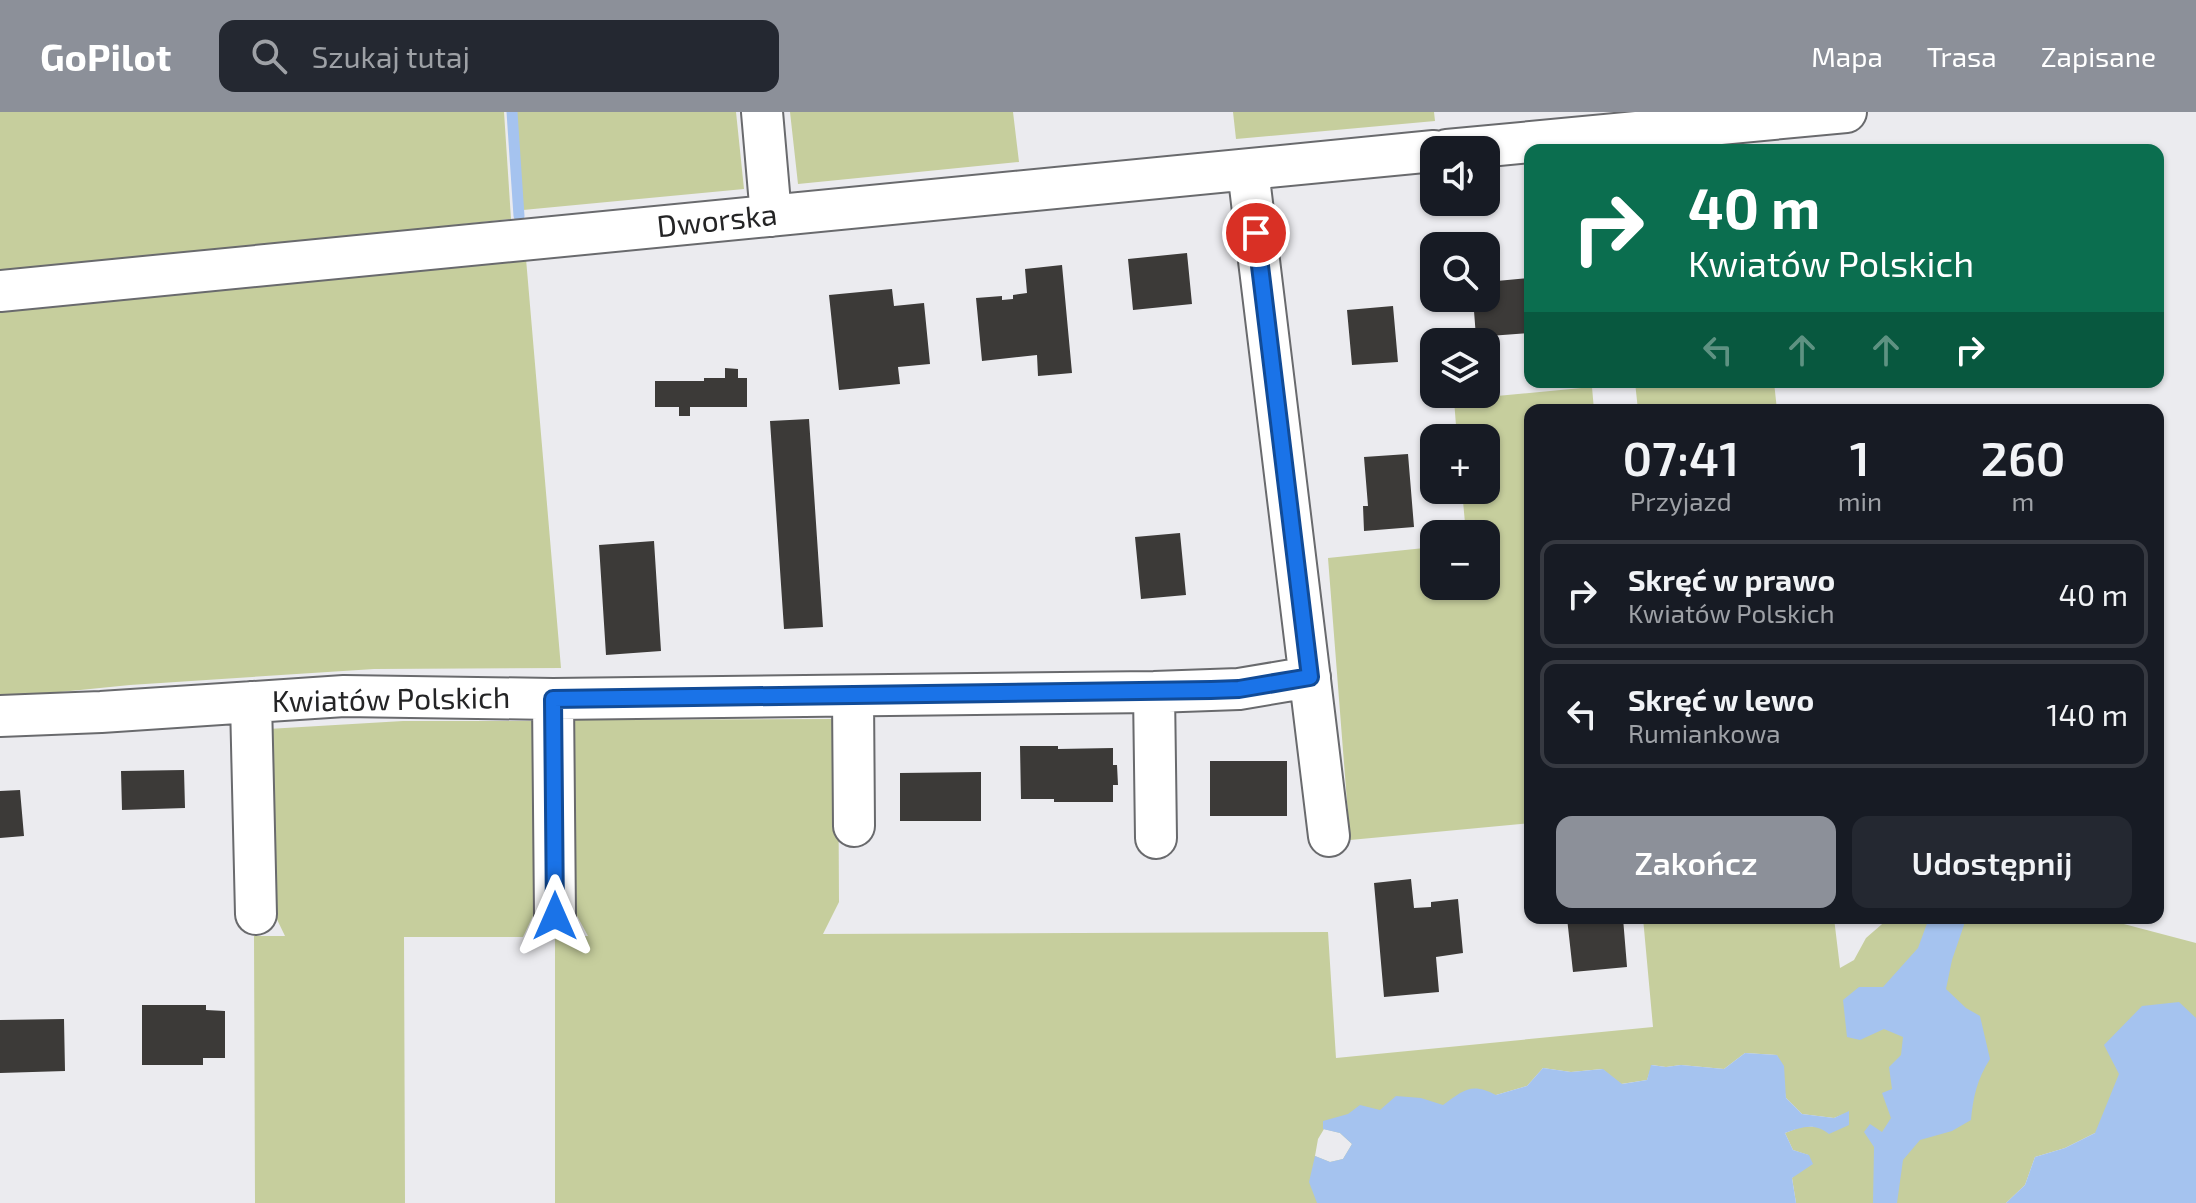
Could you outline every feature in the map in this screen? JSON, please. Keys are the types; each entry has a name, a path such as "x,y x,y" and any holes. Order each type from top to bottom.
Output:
{"street":[{"path":"762,112 771,216"},
{"path":"1500,145 1846,112"},
{"name":"Dworska","path":"0,291 1420,152"},
{"path":"1248,170 1329,836"},
{"name":"Kwiatów Polskich","path":"0,716 344,696 553,699 1154,692 1239,689 1310,677"},
{"path":"1154,692 1156,838"},
{"path":"853,696 854,826"},
{"path":"553,699 555,916"},
{"path":"251,702 256,914"}],"green space":[{"path":"0,112 504,112 511,219 0,274"},
{"path":"516,112 736,112 744,189 523,210"},
{"path":"790,112 1013,112 1019,162 798,184"},
{"path":"1233,112 1434,112 1435,121 1236,139"},
{"path":"525,247 561,668 374,669 130,685 0,698 0,303"},
{"path":"1592,388 1593,404 1524,404 1524,824 1350,840 1328,558 1420,548 1420,600 1500,600 1500,520 1465,520 1463,504 1500,504 1500,424 1456,424 1455,408 1500,408 1500,396"},
{"path":"1636,388 1775,388 1776,404 1637,404"},
{"path":"838,719 839,902 823,934 1328,932 1336,1058 1653,1027 1644,924 1835,924 1840,968 1854,960 1866,938 1882,924 2124,924 2196,943 2196,1194 2095,1133 2065,1148 2035,1157 2025,1185 2006,1203 1796,1203 1792,1178 1808,1155 1793,1150 1785,1133 1803,1126 1820,1127 1849,1112 1834,1118 1802,1114 1786,1098 1777,1055 1745,1053 1724,1069 1652,1065 1647,1080 1621,1084 1602,1069 1571,1072 1543,1068 1527,1086 1496,1095 1443,1203 555,1203 555,937 588,936 570,903 570,720","holes":["1324,1129 1340,1133 1352,1144 1343,1159 1330,1162 1315,1156 1318,1139"]},
{"path":"403,721 537,721 539,903 523,937 404,937 405,1203 255,1203 254,936 285,936 270,905 268,729"}],"water":[{"path":"1927,924 1964,924 1946,989 1966,1008 1980,1016 1990,1059 1976,1089 1971,1120 1952,1131 1920,1140 1903,1160 1897,1203 1873,1203 1874,1147 1864,1132 1870,1124 1882,1132 1891,1118 1882,1093 1892,1089 1889,1067 1901,1055 1903,1037 1884,1029 1860,1040 1847,1037 1843,1000 1859,987 1883,987 1918,948"},
{"path":"2179,1002 2196,1018 2196,1203 2006,1203 2025,1185 2035,1157 2065,1148 2095,1133 2119,1074 2104,1045 2142,1006"},
{"path":"1745,1053 1777,1055 1784,1066 1786,1098 1802,1114 1834,1118 1849,1111 1849,1125 1829,1134 1813,1127 1785,1133 1793,1150 1809,1155 1813,1164 1792,1178 1796,1203 1317,1203 1309,1182 1315,1156 1330,1162 1343,1159 1352,1144 1340,1133 1323,1129 1323,1121 1348,1114 1360,1105 1380,1110 1396,1096 1421,1098 1443,1105 1474,1088 1496,1095 1527,1086 1543,1068 1571,1072 1603,1069 1622,1084 1647,1080 1651,1065 1724,1069"}],"building":[{"path":"1187,253 1192,304 1133,310 1128,259"},
{"path":"1062,265 1072,373 1038,376 1037,355 982,361 976,298 1002,296 1002,300 1013,299 1013,295 1027,293 1025,269"},
{"path":"1524,279 1524,333 1500,335 1500,328 1475,328 1474,312 1500,312 1500,281"},
{"path":"892,289 894,306 924,303 930,364 898,367 900,384 839,390 829,295"},
{"path":"1393,306 1398,362 1352,365 1347,310"},
{"path":"725,368 738,369 738,378 747,378 747,407 690,407 690,416 679,416 679,407 655,407 655,381 725,378"},
{"path":"809,419 823,627 784,629 770,421"},
{"path":"1408,454 1414,527 1364,531 1363,506 1368,506 1364,457"},
{"path":"1180,533 1186,595 1141,599 1135,537"},
{"path":"654,541 661,651 606,655 599,545"},
{"path":"1020,746 1113,748 1118,785 1113,785 1113,802 1021,799"},
{"path":"1210,761 1287,761 1287,816 1210,816"},
{"path":"184,770 185,808 122,810 121,771"},
{"path":"981,772 981,821 900,821 900,773"},
{"path":"20,790 24,836 0,838 0,791"},
{"path":"1411,879 1414,908 1431,907 1431,902 1458,899 1463,953 1436,957 1439,992 1384,997 1374,883"},
{"path":"1568,924 1623,924 1627,967 1573,972"},
{"path":"142,1005 206,1005 206,1010 225,1011 225,1058 203,1058 203,1065 142,1065"},
{"path":"64,1019 65,1071 0,1073 0,1020"}],"waterway":[{"path":"512,112 519,216"}],"route":[{"path":"555,916 553,699 1211,690 1239,689 1310,677 1256,233"}]}
